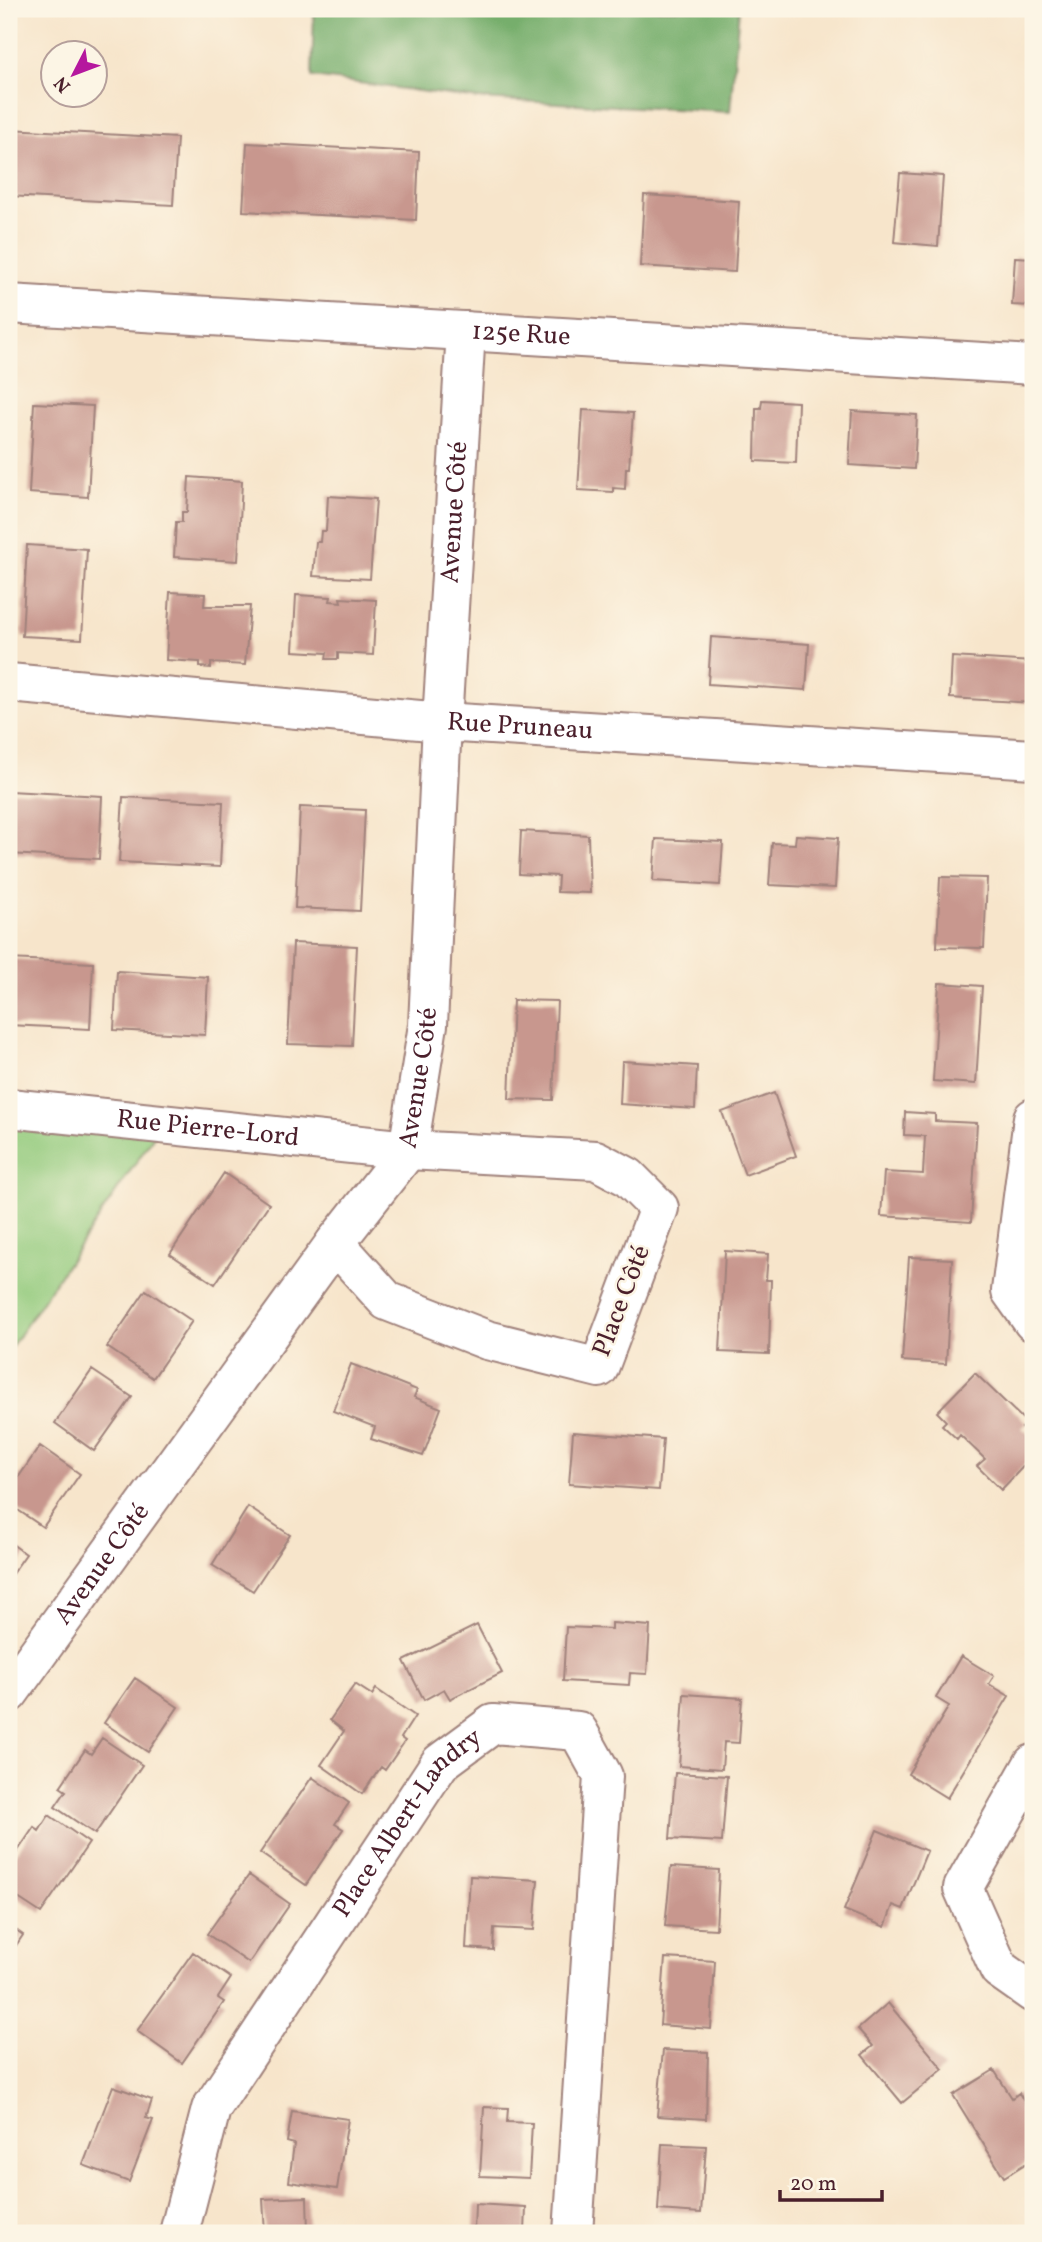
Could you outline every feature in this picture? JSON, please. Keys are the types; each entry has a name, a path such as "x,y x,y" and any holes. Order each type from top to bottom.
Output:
{"street":[{"name":"125e Rue","path":"9,304 1033,365"},
{"name":"Avenue Côté","path":"9,1693 335,1243 408,1150 428,1025 442,722 466,331"},
{"name":"Rue Pruneau","path":"9,683 442,722 1033,759"},
{"name":"Rue Pierre-Lord","path":"9,1108 408,1150"},
{"path":"1033,1118 1012,1291 1033,1322"},
{"name":"Place Côté","path":"335,1243 387,1301 487,1340 598,1368 659,1208 628,1177 596,1160 408,1150"},
{"name":"Place Albert-Landry","path":"179,2233 211,2109 440,1763 493,1724 578,1731 603,1776 573,2233"},
{"path":"1033,1764 963,1888 999,1969 1033,1993"}],"green space":[{"path":"314,9 739,9 730,112 479,99 312,77"},
{"path":"9,1108 162,1124 9,1350"}],"building":[{"path":"9,129 177,138 173,205 9,196"},
{"path":"247,143 419,152 416,220 243,211"},
{"path":"900,173 943,176 938,246 894,242"},
{"path":"644,195 739,201 735,272 640,266"},
{"path":"1015,257 1033,258 1033,306 1012,305"},
{"path":"762,400 798,402 796,463 755,461 756,408 761,408"},
{"path":"34,403 93,406 88,497 29,493"},
{"path":"583,410 633,413 625,489 613,488 613,492 578,490"},
{"path":"852,411 917,415 914,469 849,465"},
{"path":"189,477 242,481 238,561 174,557 176,522 182,522 182,512 187,512"},
{"path":"328,496 376,499 370,579 313,576 316,542 320,542 321,531 326,531"},
{"path":"27,545 87,549 82,639 22,636"},
{"path":"170,592 205,594 204,606 250,606 245,665 211,663 211,668 200,667 200,662 166,660"},
{"path":"296,595 331,597 330,601 341,602 340,598 376,600 373,655 338,653 338,659 326,659 327,653 293,651"},
{"path":"711,637 809,644 806,690 708,684"},
{"path":"952,657 1033,662 1033,703 950,698"},
{"path":"9,791 102,796 99,859 9,854"},
{"path":"123,797 223,802 220,867 119,862"},
{"path":"300,807 365,810 360,911 295,908"},
{"path":"521,831 588,835 590,893 557,892 558,876 519,874"},
{"path":"796,835 838,838 835,888 769,885 772,843 795,844"},
{"path":"656,839 723,842 720,885 653,881"},
{"path":"940,877 987,878 984,948 937,947"},
{"path":"293,943 357,946 352,1046 288,1044"},
{"path":"9,959 93,963 90,1029 9,1025"},
{"path":"117,971 208,977 205,1035 114,1030"},
{"path":"939,983 982,986 976,1084 933,1081"},
{"path":"513,1000 557,1001 553,1100 509,1099"},
{"path":"622,1061 697,1066 695,1109 620,1104"},
{"path":"774,1093 796,1156 745,1175 722,1112"},
{"path":"905,1112 935,1114 935,1121 977,1123 971,1222 881,1216 884,1172 923,1174 925,1136 904,1135"},
{"path":"224,1173 269,1204 215,1284 170,1254"},
{"path":"725,1251 768,1254 766,1280 771,1280 769,1354 720,1352"},
{"path":"909,1257 952,1259 946,1364 902,1361"},
{"path":"146,1290 192,1321 153,1378 107,1347"},
{"path":"351,1364 417,1390 414,1397 441,1408 423,1456 371,1439 375,1427 333,1411"},
{"path":"92,1370 132,1397 94,1451 55,1423"},
{"path":"975,1373 1027,1423 1022,1428 1033,1438 1033,1456 1001,1490 977,1466 985,1459 960,1435 957,1439 942,1425 946,1421 937,1412"},
{"path":"573,1432 663,1439 659,1490 569,1484"},
{"path":"40,1446 80,1474 43,1527 9,1504 9,1491"},
{"path":"248,1507 290,1535 253,1591 212,1565"},
{"path":"9,1542 26,1554 9,1578"},
{"path":"612,1623 650,1626 647,1674 630,1673 629,1685 563,1681 566,1627 612,1629"},
{"path":"477,1625 502,1673 450,1699 444,1689 424,1700 404,1661"},
{"path":"961,1656 994,1676 989,1684 1009,1696 947,1798 908,1774 949,1706 936,1698"},
{"path":"135,1678 178,1707 148,1752 104,1723"},
{"path":"355,1684 372,1695 376,1689 415,1716 401,1738 405,1741 385,1770 381,1767 362,1794 321,1765 344,1731 330,1720"},
{"path":"684,1694 742,1698 739,1743 724,1742 722,1769 679,1766"},
{"path":"102,1738 142,1765 95,1834 55,1807 66,1791 60,1787 85,1750 91,1754"},
{"path":"675,1773 727,1776 722,1842 670,1839"},
{"path":"312,1777 349,1803 335,1824 343,1829 306,1885 260,1853"},
{"path":"49,1815 89,1843 41,1913 9,1892 12,1871 9,1864 34,1827 39,1831"},
{"path":"877,1830 927,1851 903,1909 893,1905 885,1927 844,1910"},
{"path":"671,1867 719,1870 716,1929 665,1926"},
{"path":"249,1875 290,1904 249,1963 207,1934"},
{"path":"470,1876 538,1880 534,1930 494,1928 493,1950 466,1948"},
{"path":"9,1925 23,1935 9,1956"},
{"path":"193,1952 231,1978 218,1998 224,2002 182,2063 137,2031"},
{"path":"665,1958 715,1961 711,2029 660,2025"},
{"path":"888,2003 943,2069 902,2103 862,2055 873,2046 858,2029"},
{"path":"663,2050 708,2052 706,2119 657,2116"},
{"path":"994,2070 1012,2098 1019,2093 1033,2117 1033,2159 1004,2177 953,2095"},
{"path":"113,2086 152,2100 146,2118 153,2120 129,2182 83,2165"},
{"path":"484,2107 508,2108 507,2122 532,2123 529,2178 480,2176"},
{"path":"292,2111 348,2119 337,2189 289,2182 294,2144 287,2142"},
{"path":"662,2144 706,2146 701,2213 658,2210"},
{"path":"307,2197 308,2233 265,2233 263,2199"},
{"path":"475,2204 526,2207 525,2233 474,2233"}]}
